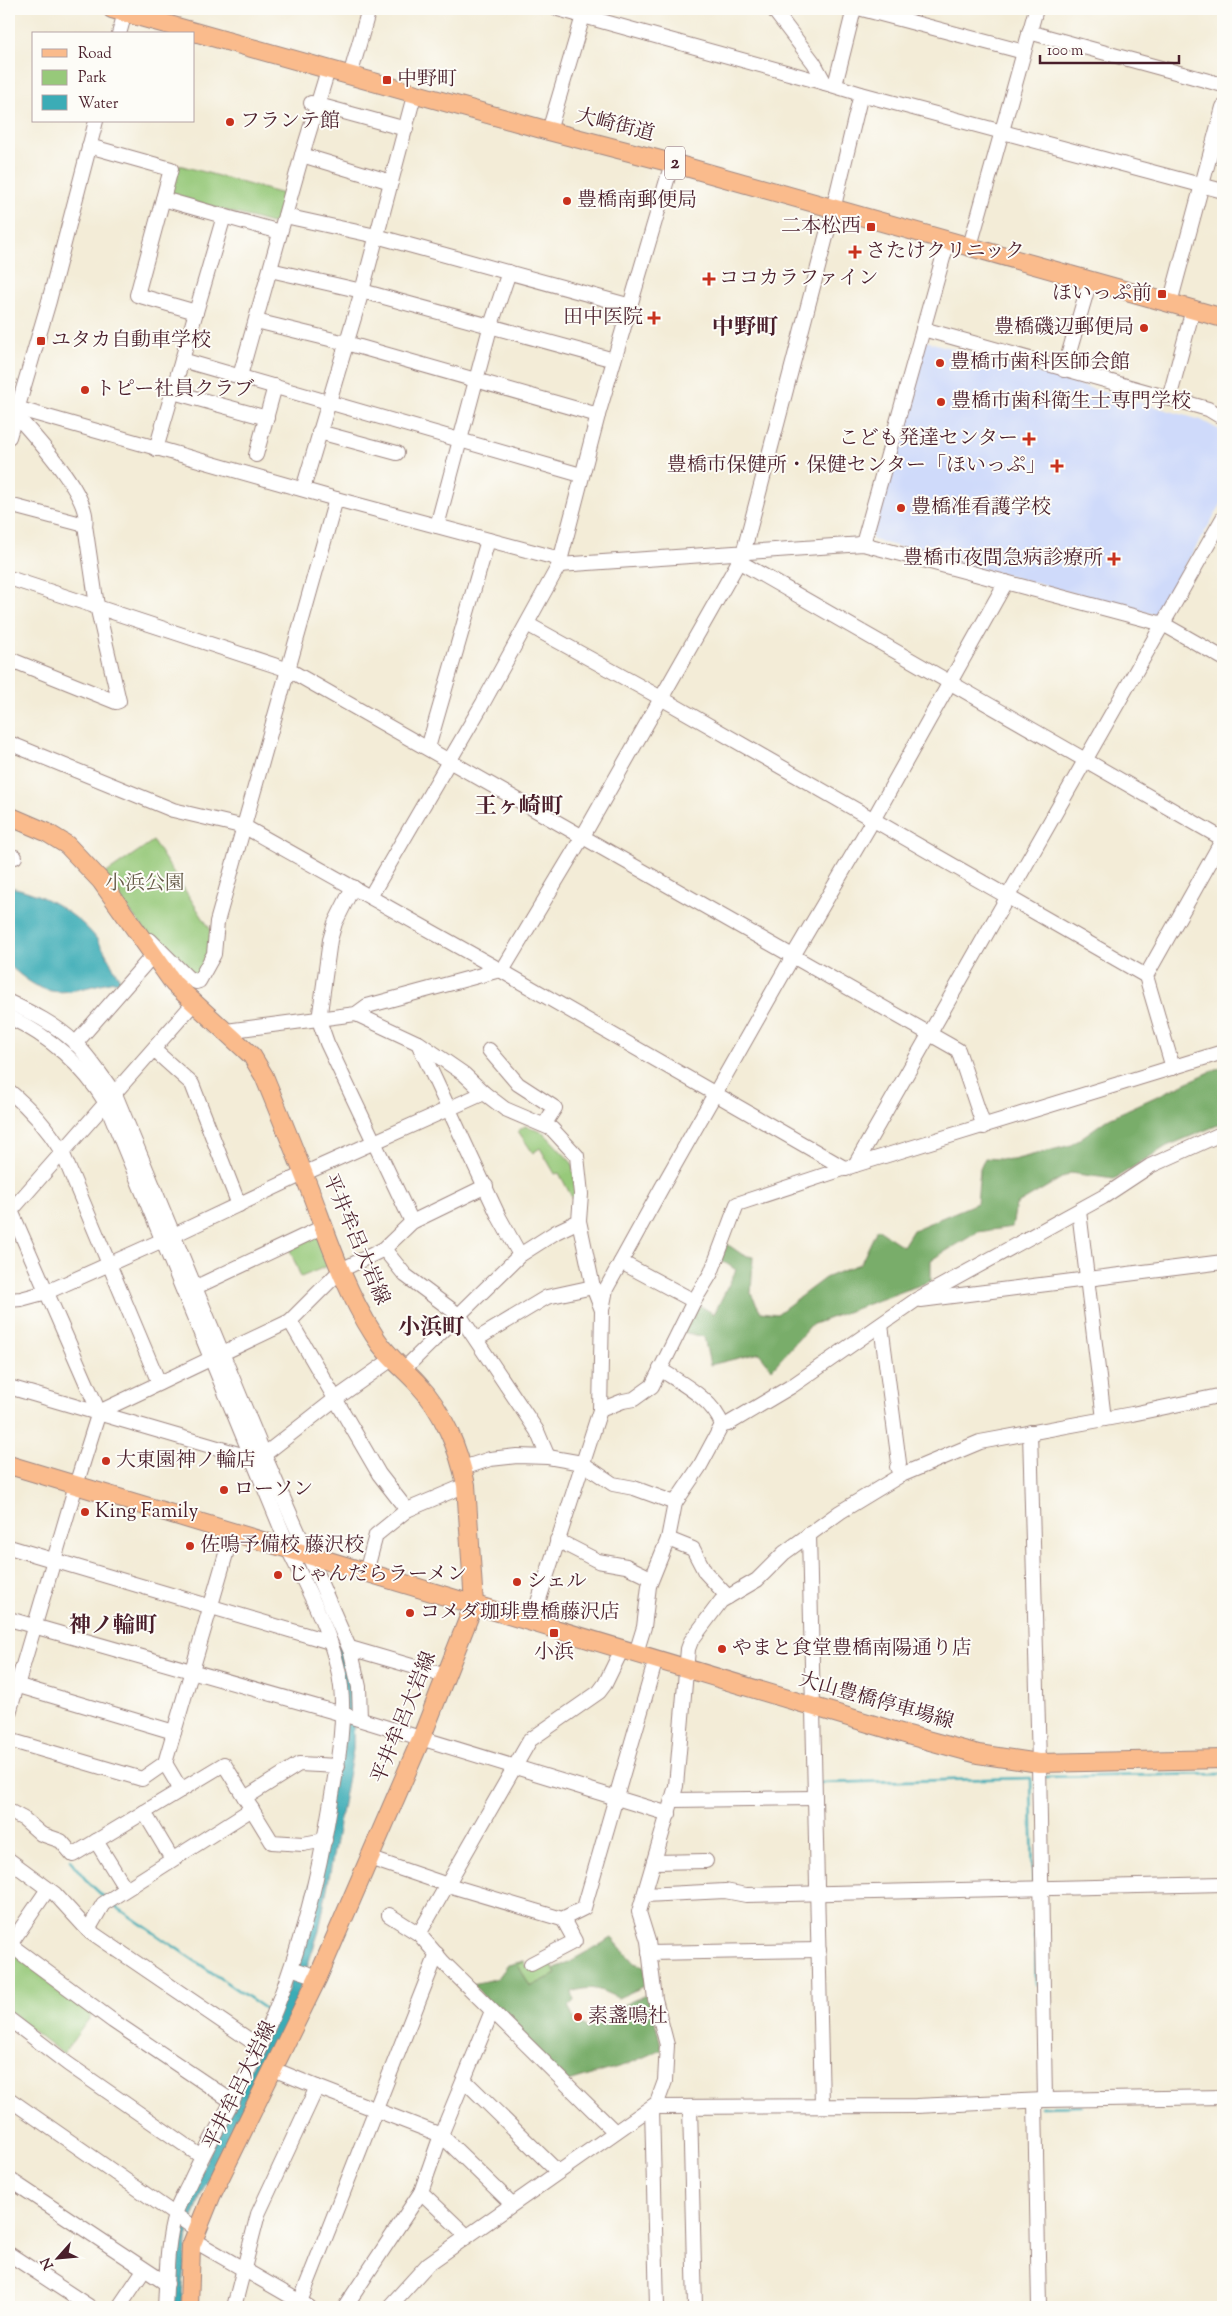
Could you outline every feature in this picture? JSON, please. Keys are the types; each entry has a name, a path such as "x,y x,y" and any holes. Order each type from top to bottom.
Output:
{"main road":[{"name":"大崎街道","path":"121,10 324,69 672,163 1223,318"},
{"name":"平井牟呂大岩線","path":"9,816 46,832 66,845 101,881 174,984 193,1004 226,1031 252,1056 264,1076 341,1270 374,1336 430,1399 453,1443 464,1476 474,1604 421,1739 369,1858 314,1975 273,2069 194,2232 191,2246 189,2307"},
{"name":"大山豊橋停車場線","path":"9,1465 1039,1773 1223,1759"}],"street":[{"path":"350,76 369,9"},
{"path":"558,9 583,11 861,94 1002,130 1223,191"},
{"path":"773,9 830,84"},
{"path":"830,84 854,9"},
{"path":"862,9 1024,52"},
{"path":"970,246 1036,9"},
{"path":"120,32 121,10"},
{"path":"549,131 583,11"},
{"path":"1029,32 1223,85"},
{"path":"240,376 302,155 302,134 314,104 324,69"},
{"path":"303,489 362,291 406,129 414,92"},
{"path":"226,1031 356,1014 367,1006 501,970 583,836 740,558 833,208 861,94"},
{"path":"314,104 406,129"},
{"path":"1170,303 1223,107"},
{"path":"9,437 14,411 49,301 96,122"},
{"path":"89,146 171,169 137,295 196,312"},
{"path":"302,155 391,182"},
{"path":"370,897 527,624 560,562 598,414 672,163"},
{"path":"163,199 280,232"},
{"path":"156,449 224,216"},
{"path":"285,216 376,236 631,306"},
{"path":"863,544 948,240"},
{"path":"270,270 362,291 490,328 614,360"},
{"path":"437,526 490,328 509,272"},
{"path":"1064,370 1090,280"},
{"path":"1169,400 1193,309"},
{"path":"256,321 346,343 598,414"},
{"path":"923,330 1169,400 1208,409 1223,418"},
{"path":"182,360 582,475"},
{"path":"256,455 276,386"},
{"path":"173,392 266,418"},
{"path":"14,411 488,540 560,562 740,558 863,544 1163,624 1223,658"},
{"path":"9,659 116,702 119,701 97,606 86,526 87,519 73,485 14,411"},
{"path":"319,432 397,453"},
{"path":"75,1044 149,947 148,939 187,978 196,982 199,981 214,954 217,922 336,498"},
{"path":"9,505 86,526"},
{"path":"851,1167 1008,898 1223,518"},
{"path":"428,748 488,540"},
{"path":"740,558 950,684 1223,839 1146,976"},
{"path":"9,578 289,670 428,748 958,1050 984,1127"},
{"path":"532,1621 600,1410 602,1310 606,1289 715,1093 873,820 1006,582"},
{"path":"527,624 661,698 1146,976 1173,1068"},
{"path":"9,743 173,810 245,827 501,970 715,1093 851,1167"},
{"path":"353,887 335,923 330,940 319,1020 327,1043 412,1222"},
{"path":"9,1002 52,1024 75,1044 110,1099 299,1552 330,1642 341,1686 342,1714 338,1766 325,1840 306,1921 292,1968 260,2046 233,2102 202,2156 177,2216 172,2230 165,2307"},
{"path":"9,1713 13,1684 34,1626 100,1412 9,1210 154,1050 193,1004"},
{"path":"356,1014 418,1043 464,1074 505,1109 552,1129 577,1156 581,1194 579,1220 594,1286 602,1310"},
{"path":"9,1017 33,1028 67,1054 110,1099"},
{"path":"418,1043 499,1216 520,1255"},
{"path":"154,1050 192,1084 239,1205"},
{"path":"489,1050 518,1084 555,1108 544,1125"},
{"path":"600,1410 634,1399 652,1386 694,1301 711,1273 737,1204 1223,1052"},
{"path":"9,1091 29,1108 46,1127 62,1152 159,1383"},
{"path":"9,1300 21,1300 47,1292 484,1093"},
{"path":"722,1425 728,1424 770,1400 916,1300 1079,1211 1168,1156 1223,1133"},
{"path":"100,1412 290,1321 341,1270 384,1250 412,1222 486,1186"},
{"path":"1079,1211 1103,1415"},
{"path":"259,1456 334,1400 398,1364 460,1316 520,1255 579,1220"},
{"path":"196,1287 323,1226"},
{"path":"168,1238 196,1287 217,1356"},
{"path":"384,1250 405,1275 460,1316 537,1431 548,1457"},
{"path":"621,1262 694,1301"},
{"path":"916,1300 1223,1262"},
{"path":"476,1339 547,1297 594,1286"},
{"path":"290,1321 334,1400 379,1474 407,1510"},
{"path":"881,1325 899,1471"},
{"path":"660,1369 700,1396 718,1416 722,1425"},
{"path":"9,1386 259,1456"},
{"path":"390,2307 424,2268 657,2103 665,2081 668,2053 652,1984 645,1927 639,1912 676,1786 688,1649 691,1641 716,1606 757,1580 784,1553 899,1471 969,1445 1103,1415 1223,1395"},
{"path":"419,1934 530,1740 599,1692 644,1627 651,1578 668,1539 675,1503 700,1466 722,1425"},
{"path":"1030,1432 1039,1773 1036,1887 1040,2101 1039,2307"},
{"path":"259,1456 285,1538 299,1552 350,1648 358,1687 360,1720"},
{"path":"366,1572 376,1535 407,1510 490,1459 517,1456 548,1457 582,1463 613,1484 634,1488 675,1503"},
{"path":"9,1740 142,1779 165,1763 232,1533"},
{"path":"809,1534 822,2105"},
{"path":"668,1539 694,1549 706,1572 728,1597"},
{"path":"557,1540 598,1562 630,1567 651,1578"},
{"path":"9,1547 330,1642"},
{"path":"9,1618 342,1714 669,1814"},
{"path":"350,1648 446,1676"},
{"path":"563,1919 584,1908 656,1659"},
{"path":"13,1684 174,1732"},
{"path":"165,1763 181,1790"},
{"path":"9,1811 24,1819 41,1834 61,1841 73,1855 224,1764 272,1842 303,1844 325,1840"},
{"path":"88,1930 103,1904 172,1859 249,1803 298,1764 338,1766"},
{"path":"673,1800 816,1798"},
{"path":"144,1812 172,1859"},
{"path":"96,1841 125,1888"},
{"path":"369,1858 448,1885 563,1919 575,1940 531,1964"},
{"path":"9,1860 56,1894 88,1930 260,2046"},
{"path":"654,1862 706,1861"},
{"path":"645,1895 725,1891 746,1895 1223,1884"},
{"path":"48,1890 9,1945 113,2021 233,2102"},
{"path":"389,1915 419,1934 492,2011 615,2132"},
{"path":"649,1954 819,1950"},
{"path":"9,2099 177,2216 194,2232 244,2269 302,2305 437,1954"},
{"path":"292,1968 314,1975"},
{"path":"345,2307 421,2192 441,2135 492,2011"},
{"path":"9,2019 68,2064 202,2156"},
{"path":"273,2069 317,2088 441,2135 512,2204"},
{"path":"464,2080 558,2172"},
{"path":"234,2307 258,2214 317,2088"},
{"path":"652,2108 822,2105 916,2106 1223,2097"},
{"path":"690,2107 695,2307"},
{"path":"652,2108 657,2307"},
{"path":"9,2179 167,2284"},
{"path":"421,2192 467,2236"},
{"path":"9,2254 90,2307"},
{"path":"119,2307 144,2270"}],"shaded area":[{"name":"豊橋市保健所・保健センター「ほいっぷ」","path":"926,341 1201,420 1223,432 1223,501 1156,615 873,540 871,536"}],"green space":[{"path":"179,165 283,194 276,222 271,223 173,196 171,192"},
{"name":"小浜公園","path":"153,841 214,935 198,979 155,943 102,876"},
{"path":"1223,1066 1223,1123 1167,1146 1114,1179 1070,1173 1016,1205 1012,1227 978,1232 931,1260 931,1281 811,1325 772,1369 759,1353 710,1365 704,1337 683,1332 699,1305 714,1314 736,1270 721,1260 727,1244 743,1255 753,1257 751,1294 761,1312 777,1314 825,1278 861,1263 877,1229 903,1246 913,1230 977,1203 980,1169 985,1158 1013,1160 1071,1145 1109,1118"},
{"path":"525,1126 544,1133 572,1163 576,1191 575,1203 559,1173 555,1174 540,1148 533,1153 518,1131"},
{"path":"317,1234 332,1264 301,1277 289,1248"},
{"name":"素盞鳴社","path":"612,1938 634,1963 644,1966 647,1985 618,1998 591,1988 572,1992 574,2001 568,2006 577,2026 584,2025 587,2029 620,2013 623,2005 648,1994 662,2049 628,2064 559,2085 473,1984 498,1978 508,1965 524,1961 518,1965 530,1987 556,1974 554,1970"},
{"path":"15,1954 94,2012 63,2054 9,2012 9,1959"},
{"path":"548,1959 556,1974 530,1987 518,1965 524,1961 528,1969"}],"water":[{"path":"9,887 20,889 54,903 75,917 96,938 120,979 118,982 114,981 82,989 58,992 36,986 9,965"},
{"path":"325,1604 348,1662 354,1697 354,1715 353,1750 319,1931 292,2013 253,2095 202,2192 188,2232 181,2307 170,2307 173,2251 182,2211 288,1990 346,1722 318,1607"}],"waterway":[{"path":"1043,1777 1223,1774"},
{"path":"819,1783 1030,1778"},
{"path":"1031,1778 1033,1884"},
{"path":"70,1860 86,1880 104,1897"},
{"path":"1034,1892 1036,1984"},
{"path":"112,1904 268,2011"},
{"path":"1041,2107 1082,2106"}],"place":[{"name":"中野町","path":"387,80"},
{"name":"フランテ館","path":"230,122"},
{"name":"豊橋南郵便局","path":"567,201"},
{"name":"二本松西","path":"871,227"},
{"name":"さたけクリニック","path":"855,252"},
{"name":"ココカラファイン","path":"709,279"},
{"name":"ほいっぷ前","path":"1162,294"},
{"name":"田中医院","path":"654,318"},
{"name":"豊橋磯辺郵便局","path":"1144,328"},
{"name":"ユタカ自動車学校","path":"41,341"},
{"name":"豊橋市歯科医師会館","path":"940,363"},
{"name":"トピー社員クラブ","path":"85,390"},
{"name":"豊橋市歯科衛生士専門学校","path":"941,402"},
{"name":"こども発達センター","path":"1029,439"},
{"name":"豊橋市保健所・保健センター「ほいっぷ」","path":"1057,466"},
{"name":"豊橋准看護学校","path":"901,508"},
{"name":"豊橋市夜間急病診療所","path":"1114,559"},
{"name":"大東園神ノ輪店","path":"106,1461"},
{"name":"ローソン","path":"224,1490"},
{"name":"King Family","path":"85,1512"},
{"name":"佐鳴予備校 藤沢校","path":"190,1546"},
{"name":"じゃんだらラーメン","path":"278,1575"},
{"name":"シェル","path":"517,1582"},
{"name":"コメダ珈琲豊橋藤沢店","path":"410,1613"},
{"name":"小浜","path":"554,1633"},
{"name":"やまと食堂豊橋南陽通り店","path":"722,1649"},
{"name":"素盞鳴社","path":"578,2017"}],"district":[{"name":"中野町","path":"745,329"},
{"name":"王ヶ崎町","path":"519,808"},
{"name":"小浜町","path":"431,1329"},
{"name":"神ノ輪町","path":"113,1627"}]}
